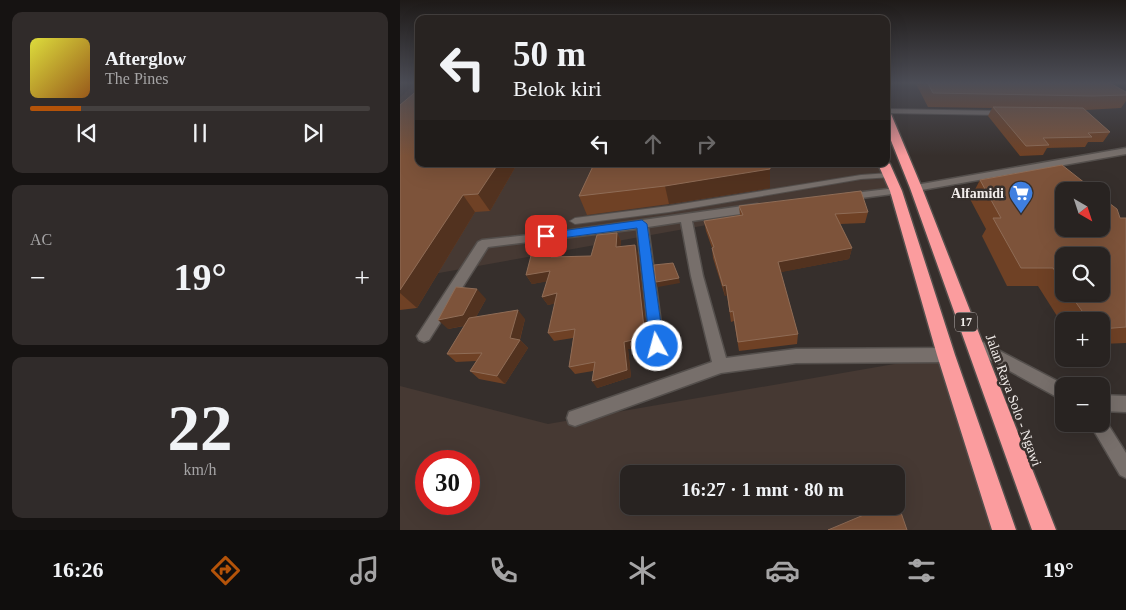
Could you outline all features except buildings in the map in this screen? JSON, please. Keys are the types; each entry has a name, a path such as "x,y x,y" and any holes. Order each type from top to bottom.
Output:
{"highway":[{"name":"Jalan Raya Solo - Ngawi","path":"890,123 1044,530"},
{"path":"888,174 916,188"},
{"name":"17","path":"888,174 1004,530"}],"street":[{"path":"916,188 1126,151"},
{"path":"838,198 888,174"},
{"path":"424,336 482,246 486,243 770,206"},
{"path":"686,218 698,276 721,366"},
{"path":"642,224 657,346"},
{"path":"975,344 1055,388"},
{"path":"575,418 721,366 796,356 946,355"},
{"path":"1110,403 1126,404"},
{"path":"1103,432 1126,469"}],"lane":[{"path":"890,113 1014,113"},
{"path":"778,167 888,174"},
{"path":"575,221 669,209 888,174"}],"shaded area":[{"path":"400,107 415,107 415,167 886,167 896,191 400,280"},
{"path":"946,355 1003,530 400,530 400,386 548,424"}],"place":[{"name":"Alfamidi","path":"1021,214"}],"route":[{"path":"546,236 642,224 657,346"}]}
